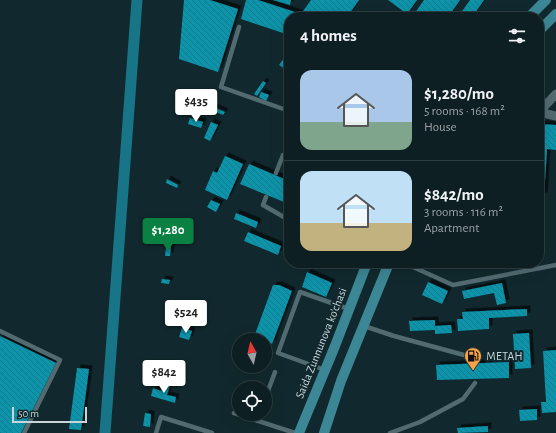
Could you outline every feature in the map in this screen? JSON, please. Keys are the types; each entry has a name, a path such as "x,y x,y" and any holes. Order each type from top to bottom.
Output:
{"main road":[{"path":"533,12 541,1"},
{"path":"544,26 556,14"},
{"name":"Saida Zunnunova ko'chasi","path":"299,433 364,268"},
{"path":"324,433 341,381 387,268"}],"street":[{"path":"544,107 556,94"},
{"path":"544,113 556,116"}],"lane":[{"path":"239,27 221,87 284,110"},
{"path":"276,173 284,155"},
{"path":"266,197 263,205 284,217"},
{"path":"544,267 556,265"},
{"path":"415,268 453,285 541,268"},
{"path":"325,370 278,354 300,292 349,309"},
{"path":"363,326 476,358"},
{"path":"0,331 60,360 24,433"},
{"path":"272,381 275,372"},
{"path":"390,433 420,422 463,399 475,383"},
{"path":"156,433 161,417 212,433"},
{"path":"257,421 295,433"}],"building":[{"path":"184,0 210,0 238,9 218,72 179,59"},
{"path":"246,0 258,0 295,12 284,12 284,33 241,19"},
{"path":"273,0 291,0 290,5"},
{"path":"311,0 359,0 351,12 302,12"},
{"path":"388,0 417,0 408,12 404,12"},
{"path":"424,0 460,0 452,12 416,12"},
{"path":"470,0 484,0 476,12 462,12"},
{"path":"284,58 284,68 279,65"},
{"path":"263,81 266,83 257,96 254,94"},
{"path":"261,92 269,95 266,101 259,97"},
{"path":"208,105 225,112 223,115 206,108"},
{"path":"190,118 203,122 201,128 188,124"},
{"path":"211,122 218,125 210,141 204,138"},
{"path":"544,124 556,125 556,150 547,149 544,196"},
{"path":"225,156 243,164 227,200 205,190 213,171 217,173"},
{"path":"249,164 284,179 284,202 240,184"},
{"path":"167,179 178,185 177,188 166,183"},
{"path":"211,200 220,204 216,212 207,207"},
{"path":"236,213 258,222 256,228 234,219"},
{"path":"167,224 176,226 174,240 165,238"},
{"path":"248,232 281,246 278,255 244,241"},
{"path":"166,247 171,247 170,256 165,256"},
{"path":"307,272 332,283 326,297 302,287"},
{"path":"162,279 170,280 169,284 161,283"},
{"path":"428,282 448,291 442,304 422,295"},
{"path":"502,283 506,303 497,305 494,293 464,299 462,291"},
{"path":"273,285 279,285 292,291 272,344 272,333 255,333"},
{"path":"527,309 527,316 489,318 489,329 458,331 457,319 463,319 462,312"},
{"path":"435,320 435,326 451,325 452,333 435,334 435,330 410,331 409,321"},
{"path":"182,328 192,331 189,340 179,337"},
{"path":"529,333 531,368 515,369 513,334"},
{"path":"0,336 56,363 21,433 0,433"},
{"path":"556,350 556,412 542,413 541,402 546,402 543,351"},
{"name":"МЕТАН","path":"509,362 509,378 437,380 436,365"},
{"path":"77,368 89,369 81,430 69,429"},
{"path":"163,383 170,385 167,395 176,397 175,403 151,396 153,388 161,391"},
{"path":"537,409 537,420 520,421 519,410"},
{"path":"145,413 151,414 150,427 143,426"},
{"path":"488,426 488,432 458,433 457,428"}],"waterway":[{"path":"105,433 137,0"}],"place":[{"name":"МЕТАН","path":"473,371"}]}
